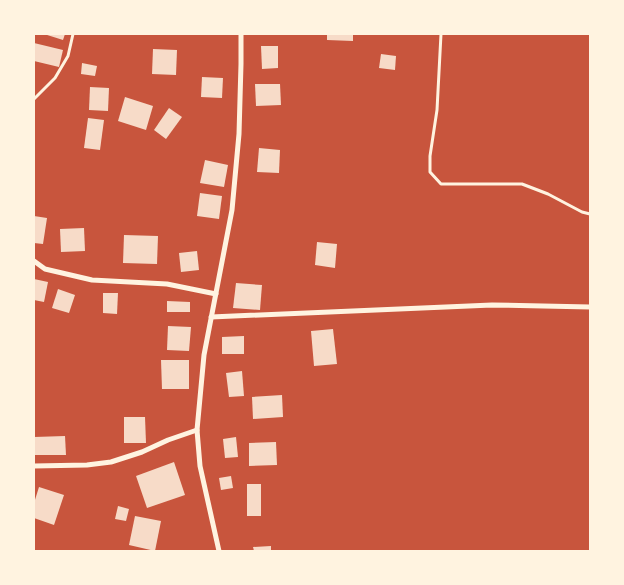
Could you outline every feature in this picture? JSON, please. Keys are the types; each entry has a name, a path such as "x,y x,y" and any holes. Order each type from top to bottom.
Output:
{"street":[{"path":"219,551 200,466 197,430 204,355 232,210 239,134 242,64 241,34"},
{"path":"34,261 46,268 92,280 168,284 216,294"},
{"path":"211,317 492,305 590,307"},
{"path":"34,466 87,465 112,462 197,430"}],"lane":[{"path":"34,99 56,78 68,56 73,34"},
{"path":"441,34 430,172 441,184 522,184 590,214"}],"building":[{"path":"44,34 65,34 63,40"},
{"path":"327,34 353,34 353,41 327,40"},
{"path":"34,43 63,50 59,67 34,61"},
{"path":"261,46 278,46 278,68 262,69"},
{"path":"153,49 177,50 176,75 152,74"},
{"path":"381,54 396,56 395,70 379,68"},
{"path":"82,63 97,66 95,76 81,74"},
{"path":"202,77 223,78 222,98 201,97"},
{"path":"255,84 280,84 281,105 256,106"},
{"path":"90,87 109,88 108,111 89,110"},
{"path":"125,97 153,106 146,130 118,121"},
{"path":"169,108 182,117 166,139 154,130"},
{"path":"88,118 104,120 100,150 84,148"},
{"path":"259,148 280,150 279,173 257,172"},
{"path":"205,160 228,165 224,187 200,183"},
{"path":"200,193 222,196 219,219 197,216"},
{"path":"34,216 47,218 43,244 34,243"},
{"path":"84,228 85,251 61,252 60,229"},
{"path":"124,235 158,236 157,264 123,263"},
{"path":"317,242 337,244 335,268 315,265"},
{"path":"197,251 199,270 181,272 179,253"},
{"path":"34,279 48,282 44,302 34,300"},
{"path":"236,283 262,285 260,310 233,308"},
{"path":"58,289 75,295 69,313 52,308"},
{"path":"103,293 118,293 117,314 103,313"},
{"path":"167,301 190,302 190,312 167,312"},
{"path":"168,326 191,327 189,351 167,350"},
{"path":"333,329 337,364 314,366 311,331"},
{"path":"244,336 244,354 222,354 222,337"},
{"path":"161,360 189,360 189,389 162,389"},
{"path":"242,371 244,396 229,397 226,373"},
{"path":"282,395 283,417 253,419 252,397"},
{"path":"124,417 145,417 146,443 124,443"},
{"path":"65,436 66,455 34,455 34,437"},
{"path":"236,437 238,457 225,458 223,439"},
{"path":"276,442 277,465 249,466 249,443"},
{"path":"174,462 185,495 147,508 136,476"},
{"path":"231,476 233,488 221,490 219,478"},
{"path":"247,484 261,484 261,516 247,516"},
{"path":"39,487 64,495 54,525 34,518 34,503"},
{"path":"118,506 129,509 126,521 115,519"},
{"path":"135,516 161,521 155,551 129,545"},
{"path":"271,546 271,551 254,551 253,547"}]}
